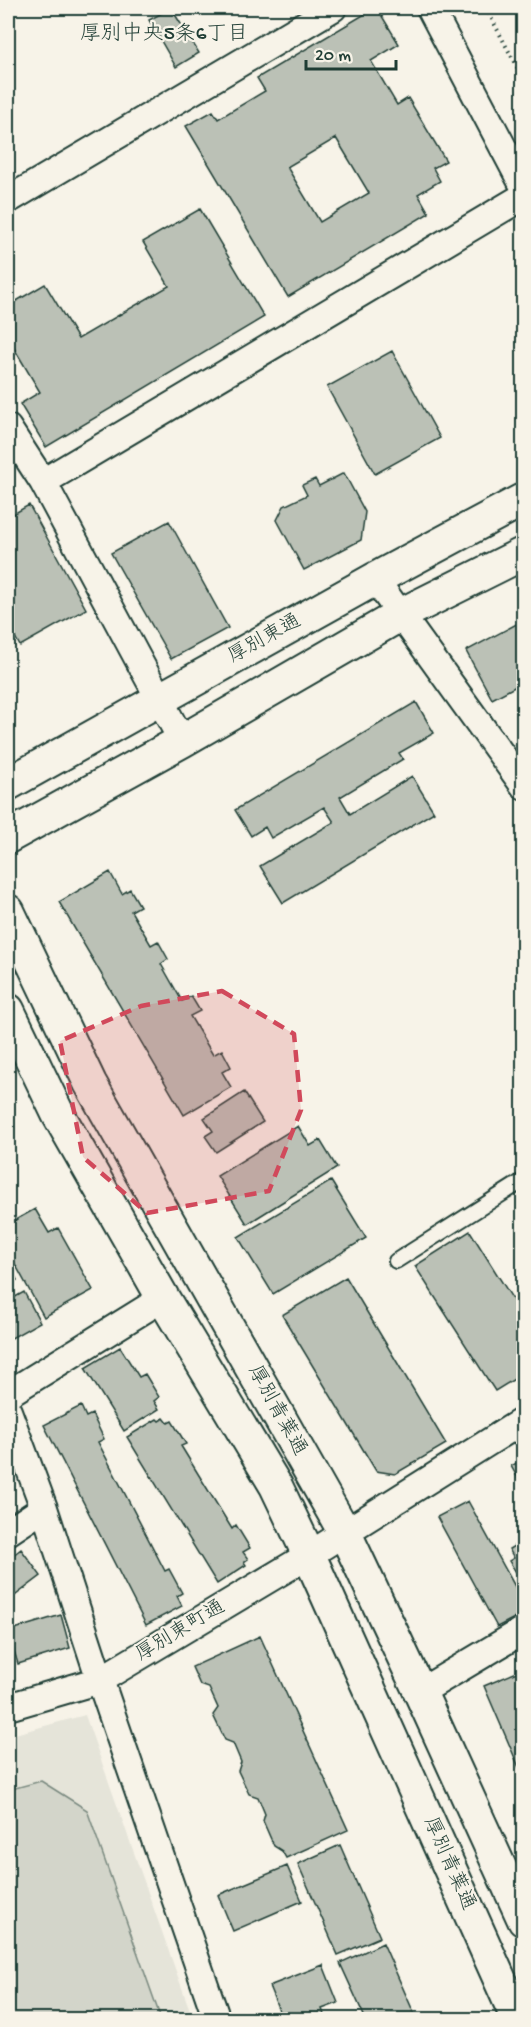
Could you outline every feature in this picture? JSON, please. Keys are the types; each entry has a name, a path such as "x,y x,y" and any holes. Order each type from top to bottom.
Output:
{"street":[{"path":"8,200 333,8"},
{"path":"430,8 524,187"},
{"path":"43,482 524,196"},
{"path":"8,428 43,482 182,741"},
{"name":"厚別東通","path":"8,784 375,579 524,499"},
{"path":"8,837 182,741 400,615 524,553"},
{"path":"375,579 524,786"},
{"name":"厚別青葉通","path":"8,911 90,1083 345,1533 524,1920"},
{"name":"厚別青葉通","path":"8,1010 57,1114 163,1298 276,1486 518,2019"},
{"path":"8,1394 163,1298"},
{"path":"8,1411 44,1509 100,1680 217,2019"},
{"name":"厚別東町通","path":"8,1707 100,1680 345,1533 524,1420"},
{"path":"8,1532 44,1509"},
{"path":"420,1692 524,1630"}],"lane":[{"path":"396,1261 524,1180"}],"path":[{"path":"486,8 524,80"}],"highlighted area":[{"path":"222,991 294,1034 301,1110 269,1191 147,1213 83,1157 60,1041 141,1006"}],"shaded area":[{"path":"85,1715 193,2019 8,2020 8,1736"},
{"path":"41,1781 87,1810 161,2019 8,2019 8,1790"}],"building":[{"path":"171,8 199,53 176,67 149,20"},
{"path":"377,8 399,44 371,61 397,105 408,98 446,161 433,168 440,181 418,194 429,213 288,297 186,126 213,111 218,119 265,91 257,78","holes":["336,138 369,193 320,222 287,167"]},
{"path":"200,209 264,317 46,447 20,404 40,392 8,338 8,306 45,284 78,339 169,286 143,242"},
{"path":"392,351 440,438 375,474 327,387"},
{"path":"344,473 365,512 361,540 304,570 277,520 284,506 307,495 302,485 315,479 319,486"},
{"path":"29,505 86,609 20,646 8,624 8,517"},
{"path":"169,521 228,628 171,659 111,553"},
{"path":"524,620 524,682 492,699 466,651"},
{"path":"416,702 434,733 399,753 403,759 340,797 350,814 412,776 434,812 283,903 260,866 334,822 324,807 271,838 265,827 251,836 235,810"},
{"path":"110,872 122,894 130,889 140,906 131,911 151,945 158,941 168,959 161,964 182,1001 191,996 200,1011 190,1016 213,1055 222,1050 231,1067 222,1072 231,1087 184,1115 59,902"},
{"path":"244,1092 263,1122 216,1152 205,1136 213,1131 204,1118"},
{"path":"298,1126 310,1146 320,1140 337,1168 247,1224 217,1176"},
{"path":"331,1181 366,1238 273,1294 238,1237"},
{"path":"35,1209 49,1233 58,1228 93,1290 44,1317 8,1251 8,1224"},
{"path":"470,1231 515,1303 524,1297 524,1373 495,1391 415,1266"},
{"path":"8,1262 17,1280 8,1286"},
{"path":"346,1277 446,1444 395,1474 376,1471 282,1315"},
{"path":"24,1292 40,1322 8,1340 8,1301"},
{"path":"120,1347 139,1377 145,1374 159,1397 154,1401 159,1409 124,1431 85,1368"},
{"path":"81,1406 86,1417 92,1414 104,1439 98,1442 165,1571 169,1569 182,1593 177,1596 182,1606 146,1625 44,1425"},
{"path":"164,1418 168,1423 172,1421 186,1444 181,1446 232,1529 236,1525 250,1548 243,1552 248,1559 244,1562 246,1565 217,1584 127,1437 157,1419 159,1421"},
{"path":"8,1459 17,1474 8,1480"},
{"path":"524,1459 524,1489 511,1466"},
{"path":"468,1501 524,1603 524,1613 497,1627 437,1517"},
{"path":"524,1540 524,1585 509,1561 514,1558 509,1549"},
{"path":"21,1549 41,1576 8,1601 8,1559"},
{"path":"61,1615 70,1648 18,1664 8,1631"},
{"path":"260,1636 348,1830 286,1858 282,1851 274,1846 263,1821 265,1814 258,1797 249,1794 238,1771 241,1762 233,1743 225,1740 213,1715 218,1708 209,1688 200,1685 192,1667"},
{"path":"524,1669 524,1779 484,1686"},
{"path":"340,1845 380,1937 338,1955 298,1864"},
{"path":"287,1866 302,1901 233,1931 218,1895"},
{"path":"383,1943 417,2020 366,2020 340,1963"},
{"path":"323,1965 338,2003 322,2009 326,2020 305,2020 304,2017 298,2020 283,2020 269,1986"}],"district":[{"name":"厚別中央5条6丁目","path":"164,35"}]}
